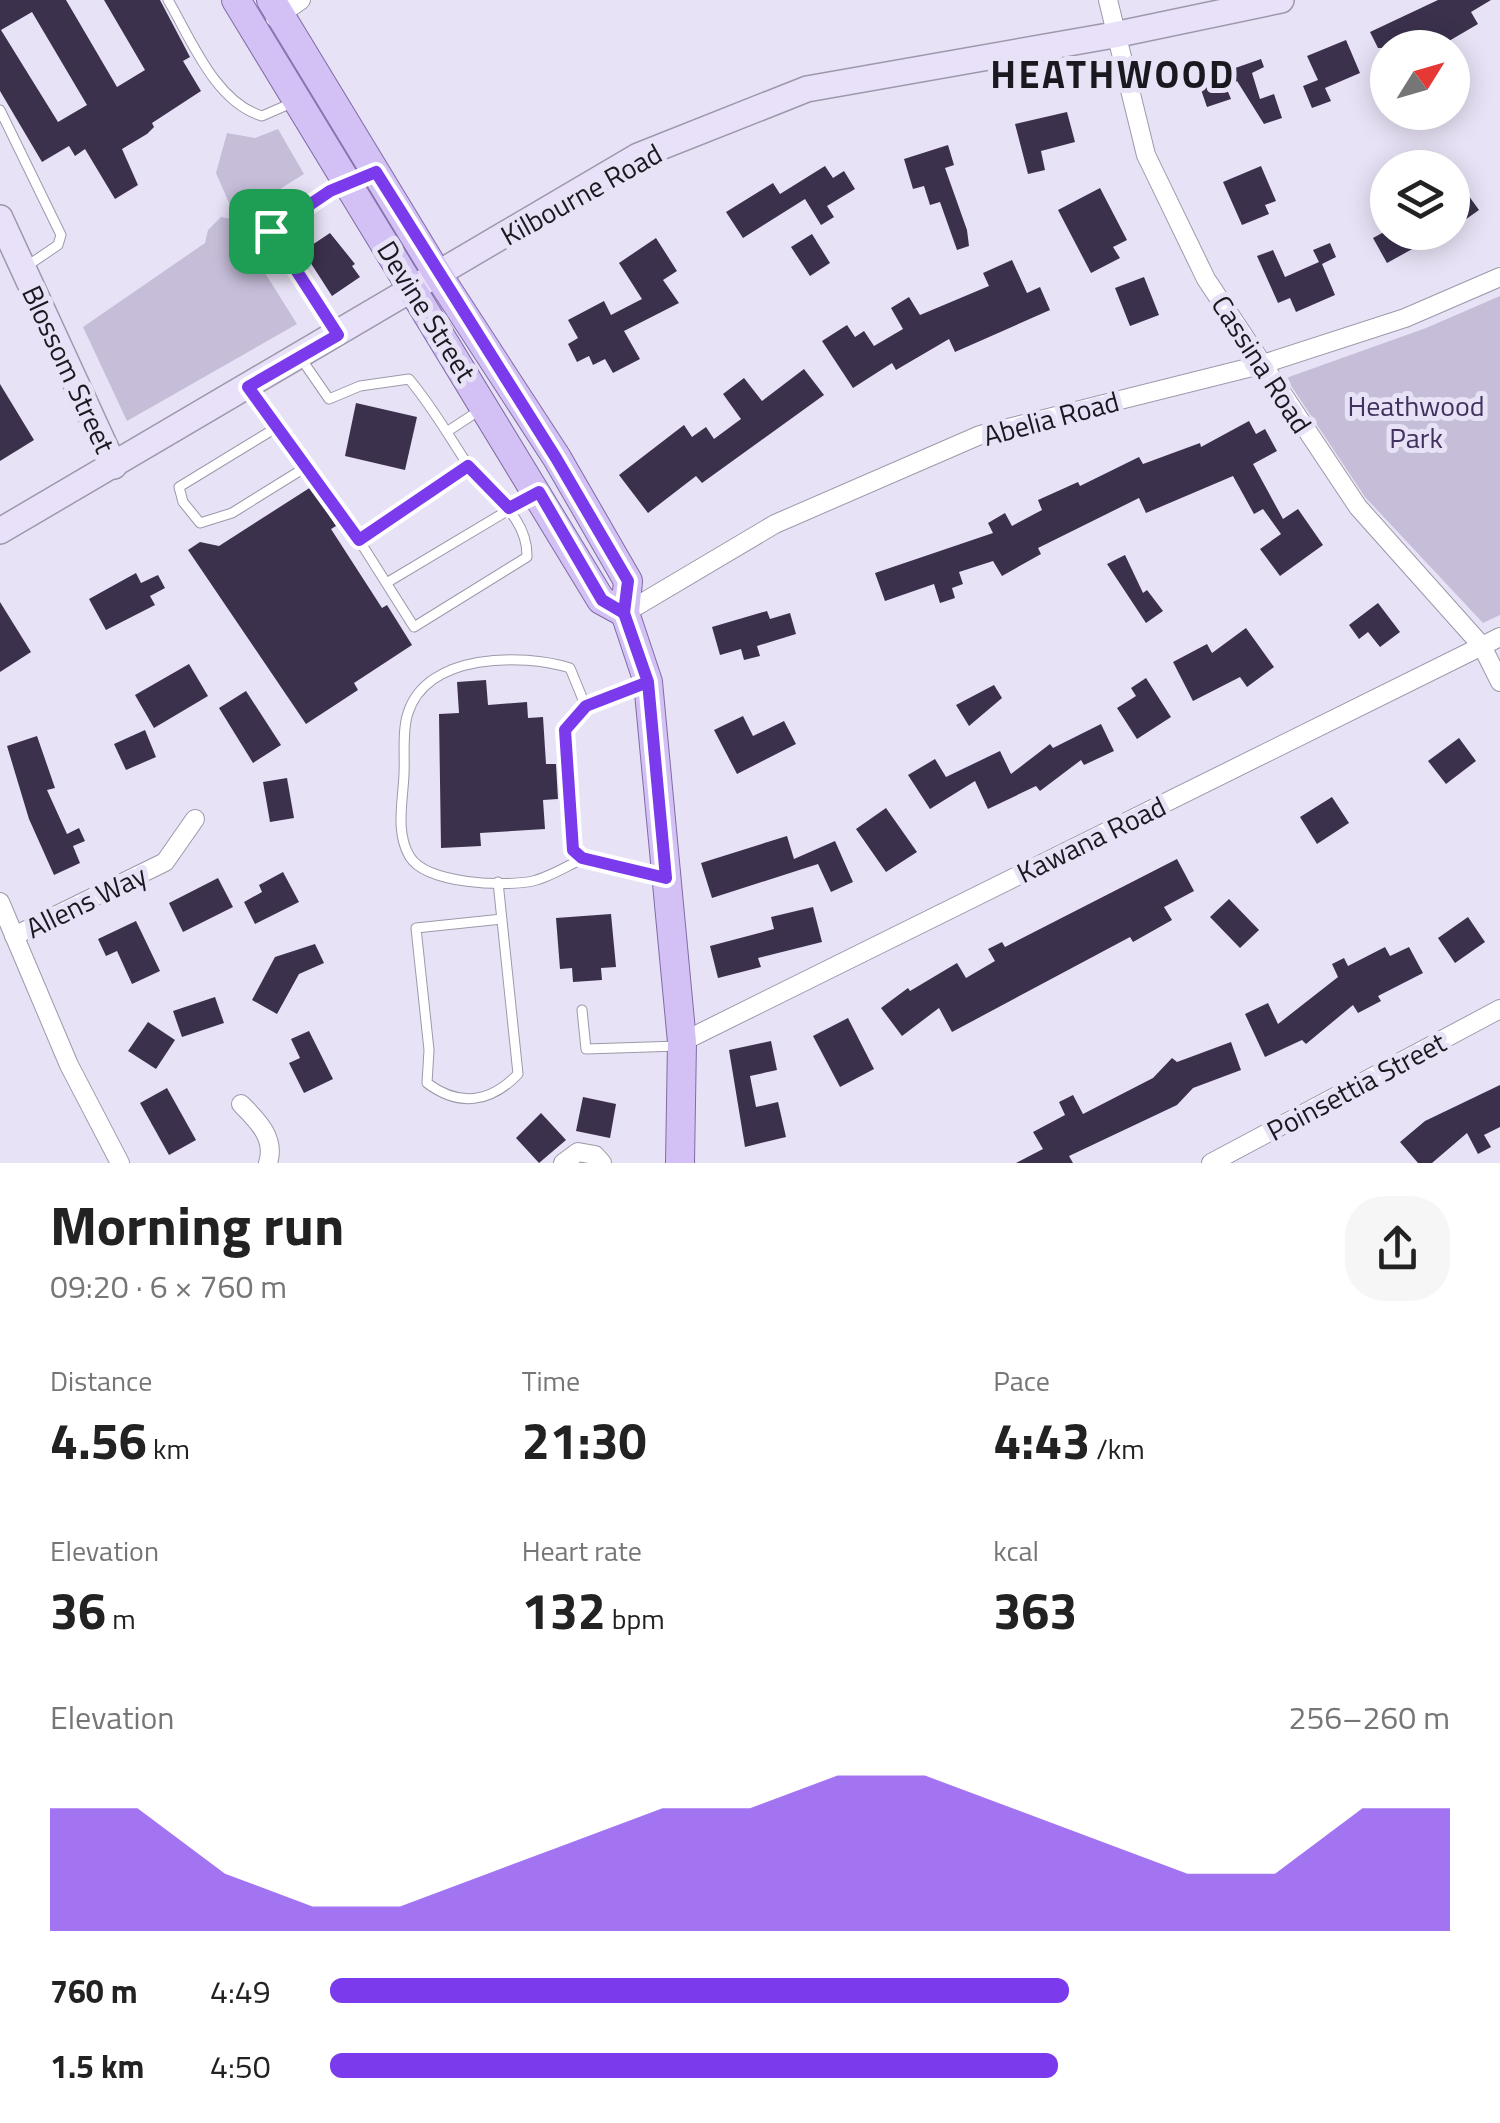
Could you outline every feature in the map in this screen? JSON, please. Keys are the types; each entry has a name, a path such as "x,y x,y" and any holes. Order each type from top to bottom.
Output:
{"main road":[{"name":"Devine Street","path":"236,0 602,600 624,613"},
{"name":"Devine Street","path":"284,5 376,172 628,581 624,613 648,682 682,1044 680,1163"},
{"path":"539,492 568,478"}],"street":[{"name":"Cassina Road","path":"1108,0 1146,156 1206,279 1358,507 1482,646 1500,682"},
{"name":"Kilbourne Road","path":"0,530 638,156 806,89 1114,35 1281,0"},
{"path":"254,32 284,5"},
{"name":"Blossom Street","path":"0,218 114,466"},
{"name":"Abelia Road","path":"624,613 775,524 980,435 1260,365 1405,318 1500,277"},
{"name":"Kawana Road","path":"682,1044 1500,637"},
{"name":"Allens Way","path":"14,936 165,862 195,819"},
{"path":"0,902 69,1064 120,1163"},
{"name":"Poinsettia Street","path":"1211,1163 1500,1010"},
{"path":"241,1104 262,1125 272,1152 268,1163"},
{"path":"563,1163 578,1152 595,1155 602,1163"}],"lane":[{"path":"168,0 217,83 234,100 262,116 297,100"},
{"path":"0,110 61,235 58,245 22,268"},
{"path":"338,335 271,231 348,184 376,172"},
{"path":"248,387 359,540 414,627 527,557 528,541 509,508 468,466 448,430 409,379 360,386 329,399 300,357"},
{"path":"448,430 486,406"},
{"path":"279,426 179,487 182,502 200,523 232,513 306,467"},
{"path":"359,540 468,466"},
{"path":"388,582 539,492"},
{"path":"582,858 534,881 498,882 428,874 410,858 401,829 408,712 427,686 446,670 544,660 570,668 586,706"},
{"path":"648,682 586,706 565,730 573,850 582,858 666,878"},
{"path":"498,882 502,919 518,1074 503,1090 471,1101 445,1097 427,1083 429,1050 416,928 502,919"},
{"path":"582,1010 586,1050 682,1044"}],"green space":[{"path":"278,129 304,174 235,217 216,173 227,133 255,138"},
{"path":"221,217 231,219 297,324 127,421 83,327 205,243 208,230"},
{"name":"Heathwood Park","path":"1500,296 1500,615 1483,623 1365,497 1286,378 1426,328"}],"building":[{"path":"0,0 66,0 117,87 145,70 104,0 160,0 190,57 183,61 201,91 152,123 154,127 147,134 122,149 138,185 115,199 85,149 75,156 69,146 42,162 0,91","holes":["32,12 87,105 58,122 1,30"]},
{"path":"1438,0 1491,0 1471,12 1478,24 1468,30 1374,30"},
{"path":"1346,40 1360,73 1325,88 1331,101 1312,108 1303,86 1318,80 1307,56"},
{"path":"1261,59 1264,67 1252,73 1260,99 1274,94 1282,118 1264,124 1237,81 1226,87 1231,99 1207,107 1198,81"},
{"path":"1067,112 1075,142 1041,151 1045,170 1028,174 1015,124"},
{"path":"948,145 954,165 945,168 969,246 957,250 940,202 930,205 924,186 913,189 904,159"},
{"path":"825,166 833,178 844,171 855,189 827,206 834,217 821,225 805,199 743,238 726,212 773,183 780,194"},
{"path":"1261,166 1276,201 1265,205 1269,214 1242,225 1223,182"},
{"path":"1100,188 1127,240 1113,247 1120,258 1091,273 1058,210"},
{"path":"1470,198 1479,210 1470,216"},
{"path":"330,233 355,264 352,266 360,277 332,296 303,251"},
{"path":"812,234 830,263 810,276 791,247"},
{"path":"656,238 677,271 663,280 679,303 624,331 640,359 613,373 605,359 593,365 589,356 577,362 568,344 578,338 568,320 604,301 611,315 642,299 619,263"},
{"path":"1330,243 1336,257 1322,264 1335,295 1296,312 1290,298 1278,303 1257,256 1273,250 1285,277 1319,262 1313,250"},
{"path":"1380,250 1410,250 1387,263"},
{"path":"1012,260 1027,293 1040,287 1050,310 955,352 949,339 896,370 892,363 853,388 822,341 847,325 855,337 864,331 874,346 903,329 891,308 909,297 920,315 989,286 983,273"},
{"path":"1144,277 1159,315 1130,326 1115,288"},
{"path":"804,369 824,395 702,483 696,476 648,513 619,475 684,425 692,437 706,427 714,439 741,419 723,394 744,378 762,401"},
{"path":"0,384 34,440 0,461"},
{"path":"356,403 417,417 405,470 345,456"},
{"path":"1249,421 1256,434 1265,429 1277,451 1253,464 1283,519 1298,509 1323,545 1280,576 1260,549 1281,534 1263,509 1254,514 1233,476 1146,513 1139,498 1038,548 1041,554 1002,576 993,561 959,572 963,584 952,588 955,598 940,603 934,584 885,601 875,573 993,533 988,523 1005,513 1012,526 1042,510 1038,500 1078,482 1080,486 1139,457 1143,464 1200,443 1201,447"},
{"path":"311,487 336,526 331,529 382,608 387,605 412,645 354,683 358,690 306,724 188,550 200,542 219,546"},
{"path":"1125,555 1143,593 1147,590 1163,611 1146,623 1107,564"},
{"path":"136,573 141,583 158,575 165,588 150,596 155,605 106,630 89,599"},
{"path":"0,602 31,652 0,672"},
{"path":"1378,603 1400,632 1380,647 1368,632 1359,639 1349,625"},
{"path":"767,611 770,619 790,613 796,634 757,646 760,656 744,660 741,649 720,655 712,627"},
{"path":"1246,628 1274,667 1247,687 1240,677 1193,701 1173,662 1207,644 1212,653"},
{"path":"189,664 208,696 154,728 135,695"},
{"path":"1146,678 1171,717 1137,739 1117,708 1136,696 1131,688"},
{"path":"486,680 488,705 527,702 528,718 543,717 546,764 556,764 558,799 543,800 545,829 480,833 481,846 441,848 439,714 459,713 457,682"},
{"path":"994,685 1002,698 969,726 956,705"},
{"path":"246,691 281,745 253,763 219,708"},
{"path":"743,716 753,736 784,721 796,744 737,774 714,730"},
{"path":"1101,724 1114,751 1084,765 1081,760 1040,791 1036,786 988,809 975,781 930,809 908,775 935,759 946,777 1000,751 1011,774 1050,744 1053,748"},
{"path":"145,730 156,757 126,770 114,744"},
{"path":"37,736 55,788 47,790 67,834 79,828 85,841 73,846 80,863 54,875 29,819 7,746"},
{"path":"1459,738 1476,761 1446,784 1428,761"},
{"path":"287,778 294,818 270,822 263,782"},
{"path":"1332,797 1349,823 1317,844 1300,817"},
{"path":"886,808 917,852 886,872 856,829"},
{"path":"787,836 794,859 835,841 853,882 831,892 818,864 712,898 701,863"},
{"path":"1177,859 1194,891 1164,907 1172,920 1133,942 1130,937 952,1032 939,1008 902,1036 881,1008 908,988 910,991 957,963 966,978 995,961 988,949 1002,942 1005,947"},
{"path":"283,872 299,902 255,924 244,902 262,892 259,885"},
{"path":"218,878 233,907 183,932 169,903"},
{"path":"1229,899 1259,930 1240,948 1210,917"},
{"path":"813,907 822,942 758,958 761,967 718,978 710,946 774,929 771,917"},
{"path":"611,914 616,967 601,968 602,980 573,982 572,968 560,969 556,918"},
{"path":"1468,917 1485,942 1455,963 1438,938"},
{"path":"136,921 160,971 132,984 117,951 106,956 98,939"},
{"path":"315,944 324,963 299,974 277,1014 252,1000 275,957"},
{"path":"1385,947 1390,956 1409,947 1423,973 1378,996 1381,1001 1358,1013 1353,1005 1306,1044 1302,1040 1265,1057 1245,1014 1268,1003 1278,1024 1338,977 1332,964 1344,958 1348,966"},
{"path":"215,997 224,1023 182,1037 173,1011"},
{"path":"848,1018 874,1069 840,1087 813,1036"},
{"path":"148,1022 175,1040 156,1069 128,1051"},
{"path":"309,1031 333,1079 304,1093 289,1063 300,1058 291,1039"},
{"path":"771,1041 777,1070 750,1076 756,1107 778,1102 786,1137 745,1147 729,1050"},
{"path":"1231,1042 1241,1070 1193,1088 1177,1105 1069,1156 1073,1163 1016,1163 1043,1149 1033,1132 1065,1115 1059,1102 1073,1095 1083,1114 1153,1078 1172,1058 1177,1062"},
{"path":"1500,1085 1500,1127 1484,1135 1491,1147 1478,1154 1467,1133 1432,1163 1418,1163 1400,1142 1425,1121"},
{"path":"167,1088 196,1140 169,1155 140,1103"},
{"path":"583,1097 616,1104 610,1138 576,1131"},
{"path":"541,1113 566,1140 539,1163 516,1138"}],"district":[{"name":"HEATHWOOD","path":"1113,74"}],"route":[{"path":"271,231 330,191 376,172 556,458 628,581 624,613 648,682 666,878 582,858 573,850 565,730 586,706 648,682 624,613 602,600 539,492 509,508 468,466 359,540 248,387 338,335 271,231"}]}
